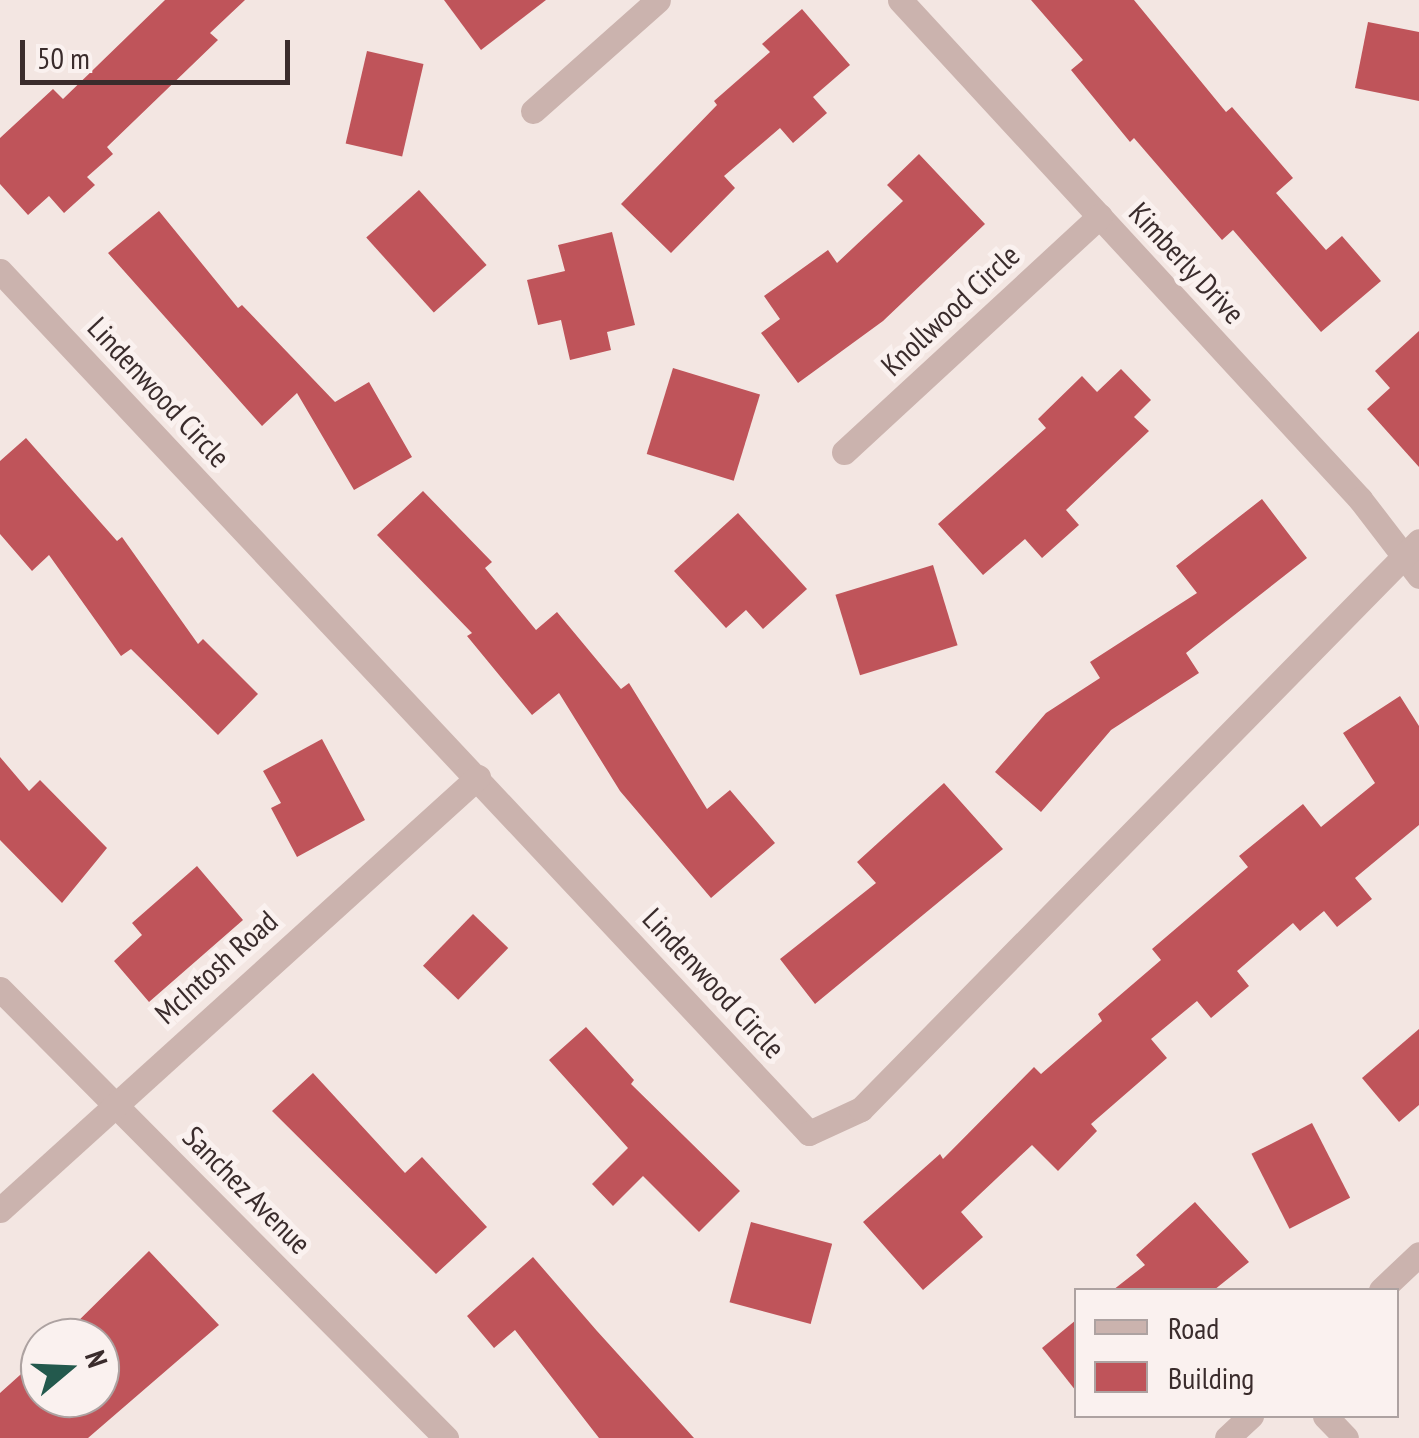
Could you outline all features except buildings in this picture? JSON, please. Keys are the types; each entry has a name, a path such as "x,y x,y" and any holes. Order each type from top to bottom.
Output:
{"street":[{"path":"534,110 658,0"},
{"name":"Kimberly Drive","path":"900,0 1414,558"},
{"name":"Knollwood Circle","path":"844,452 1100,216"},
{"name":"Lindenwood Circle","path":"0,271 809,1133 862,1109 1414,558"},
{"name":"McIntosh Road","path":"0,1210 114,1101 478,777"},
{"name":"Sanchez Avenue","path":"0,990 446,1438"},
{"path":"1383,1288 1419,1254"},
{"path":"1227,1438 1249,1418"},
{"path":"1326,1418 1346,1438"}]}
